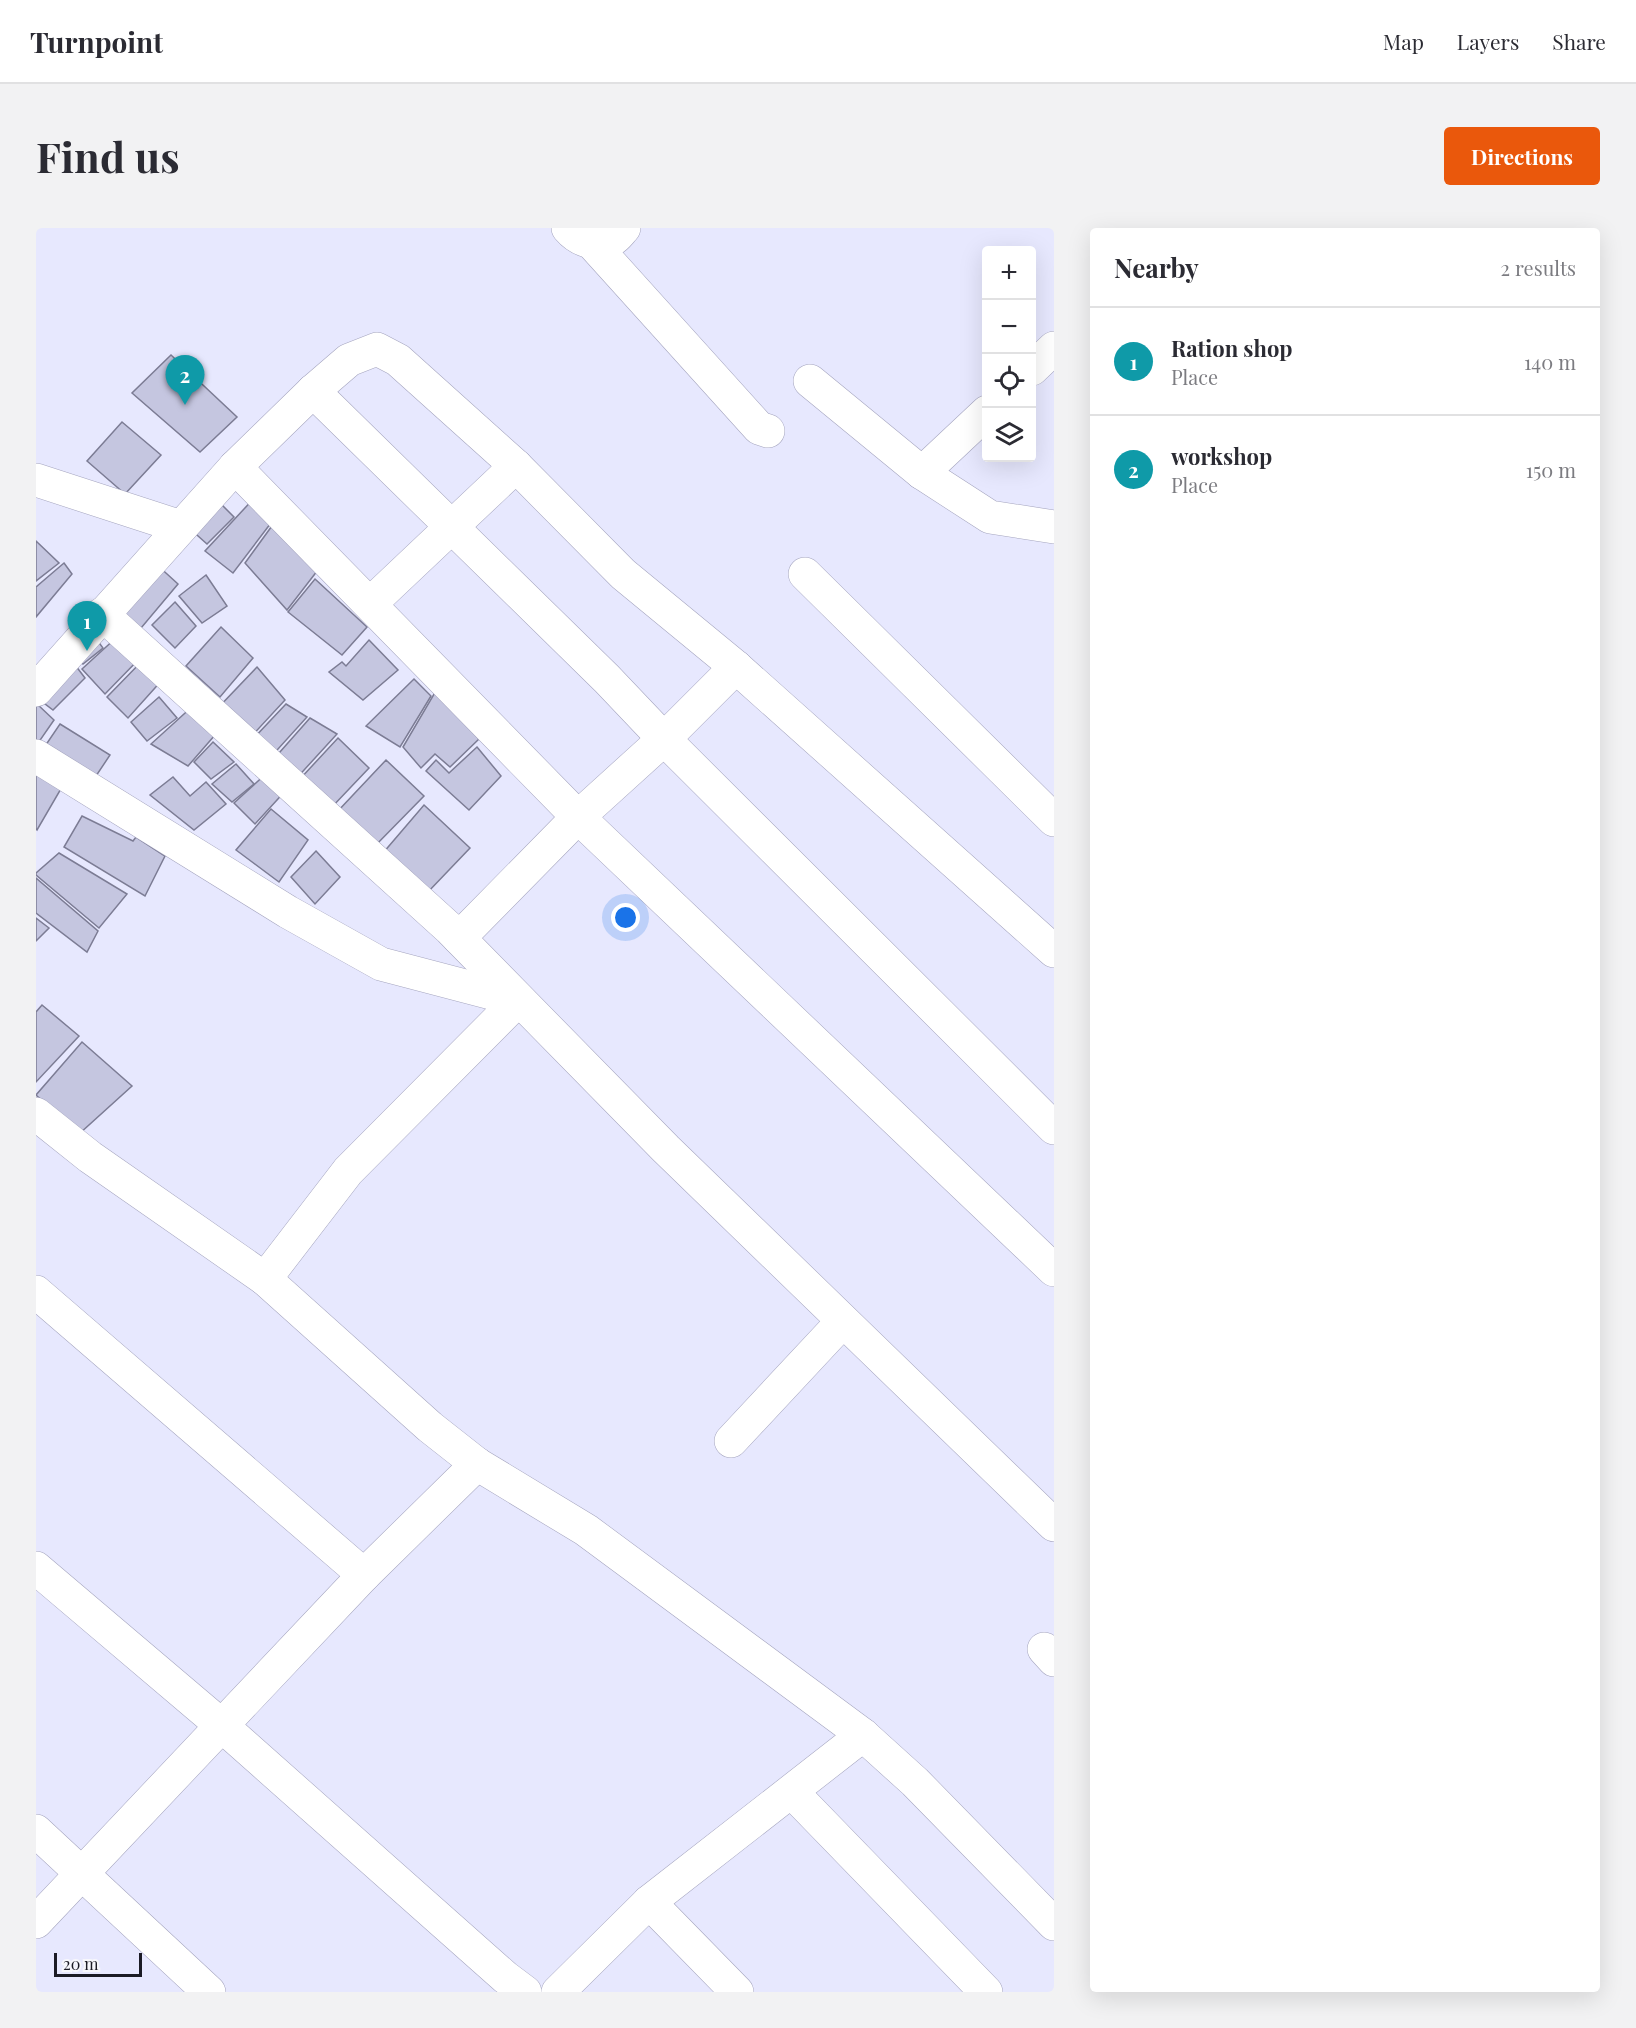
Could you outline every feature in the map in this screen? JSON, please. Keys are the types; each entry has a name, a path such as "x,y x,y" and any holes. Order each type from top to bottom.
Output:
{"street":[{"path":"580,235 614,238 624,228"},
{"path":"580,235 759,428 768,431"},
{"path":"1036,365 1054,348"},
{"path":"36,690 235,467 313,390 349,360 377,349 398,360 516,466 624,574 736,667 1054,951"},
{"path":"810,381 922,473 990,517 1054,527"},
{"path":"313,390 607,679 664,739 1054,1128"},
{"path":"922,473 982,417"},
{"path":"370,604 516,466"},
{"path":"235,467 578,817 1054,1270"},
{"path":"36,480 181,527"},
{"path":"805,574 1054,820"},
{"path":"102,614 459,938 666,1149 1054,1525"},
{"path":"459,938 578,817 664,739 736,667"},
{"path":"36,756 288,912 381,964 518,1000"},
{"path":"265,1279 348,1171 518,1000"},
{"path":"36,1114 90,1157 265,1279 430,1427 477,1464 586,1530 863,1736 915,1782 1054,1924"},
{"path":"36,1292 364,1575"},
{"path":"731,1442 843,1321"},
{"path":"36,1922 364,1575 477,1464"},
{"path":"36,1568 221,1725 505,1977 525,1992"},
{"path":"558,1992 649,1902 863,1736"},
{"path":"792,1792 986,1992"},
{"path":"36,1831 209,1992"},
{"path":"649,1902 737,1992"}],"building":[{"path":"171,355 237,417 200,452 132,393"},
{"path":"122,422 161,455 125,494 87,461"},
{"path":"257,495 277,515 233,573 205,551"},
{"path":"216,499 234,517 207,544 188,527"},
{"path":"277,519 321,566 287,610 245,563"},
{"path":"36,541 59,563 36,581"},
{"path":"64,563 72,574 36,617 36,587"},
{"path":"155,563 178,584 136,634 110,612"},
{"path":"206,575 227,606 202,623 179,596"},
{"path":"315,579 367,627 342,655 288,612"},
{"path":"175,602 196,626 175,648 152,625"},
{"path":"221,627 253,658 220,697 186,666"},
{"path":"92,633 103,648 83,664 71,654"},
{"path":"118,636 141,657 105,694 82,669"},
{"path":"369,640 398,670 363,700 329,672 342,662 346,666"},
{"path":"69,657 85,678 53,710 36,697"},
{"path":"143,660 163,679 128,718 107,697"},
{"path":"257,667 285,700 248,740 216,710"},
{"path":"414,679 431,696 400,747 366,726"},
{"path":"437,689 479,739 450,767 435,754 421,768 403,747"},
{"path":"159,697 177,718 147,741 131,722"},
{"path":"36,703 54,720 36,746"},
{"path":"195,704 222,727 188,766 151,744"},
{"path":"286,704 307,717 269,759 251,741"},
{"path":"310,718 337,734 294,781 272,761"},
{"path":"60,724 110,755 90,785 41,752"},
{"path":"338,738 369,768 331,808 300,779"},
{"path":"213,742 234,762 211,779 194,762"},
{"path":"477,747 501,776 469,810 426,771 436,760 449,773"},
{"path":"386,760 424,796 373,848 337,812"},
{"path":"236,764 254,784 232,802 212,784"},
{"path":"36,771 62,787 37,830 36,829"},
{"path":"269,771 288,788 255,824 234,803"},
{"path":"173,777 190,796 206,782 226,804 194,830 150,795"},
{"path":"424,805 470,848 427,893 383,853"},
{"path":"271,809 308,840 279,882 236,850"},
{"path":"82,816 133,841 136,837 165,856 145,896 64,847"},
{"path":"316,851 340,877 315,904 291,877"},
{"path":"59,853 127,894 99,928 36,875"},
{"path":"36,878 98,931 87,952 36,913"},
{"path":"36,918 49,928 36,941"},
{"path":"42,1005 79,1036 36,1082 36,1012"},
{"path":"82,1042 132,1086 79,1134 36,1095"}],"place":[{"name":"workshop","path":"185,405"},
{"name":"Ration shop","path":"87,651"}]}
